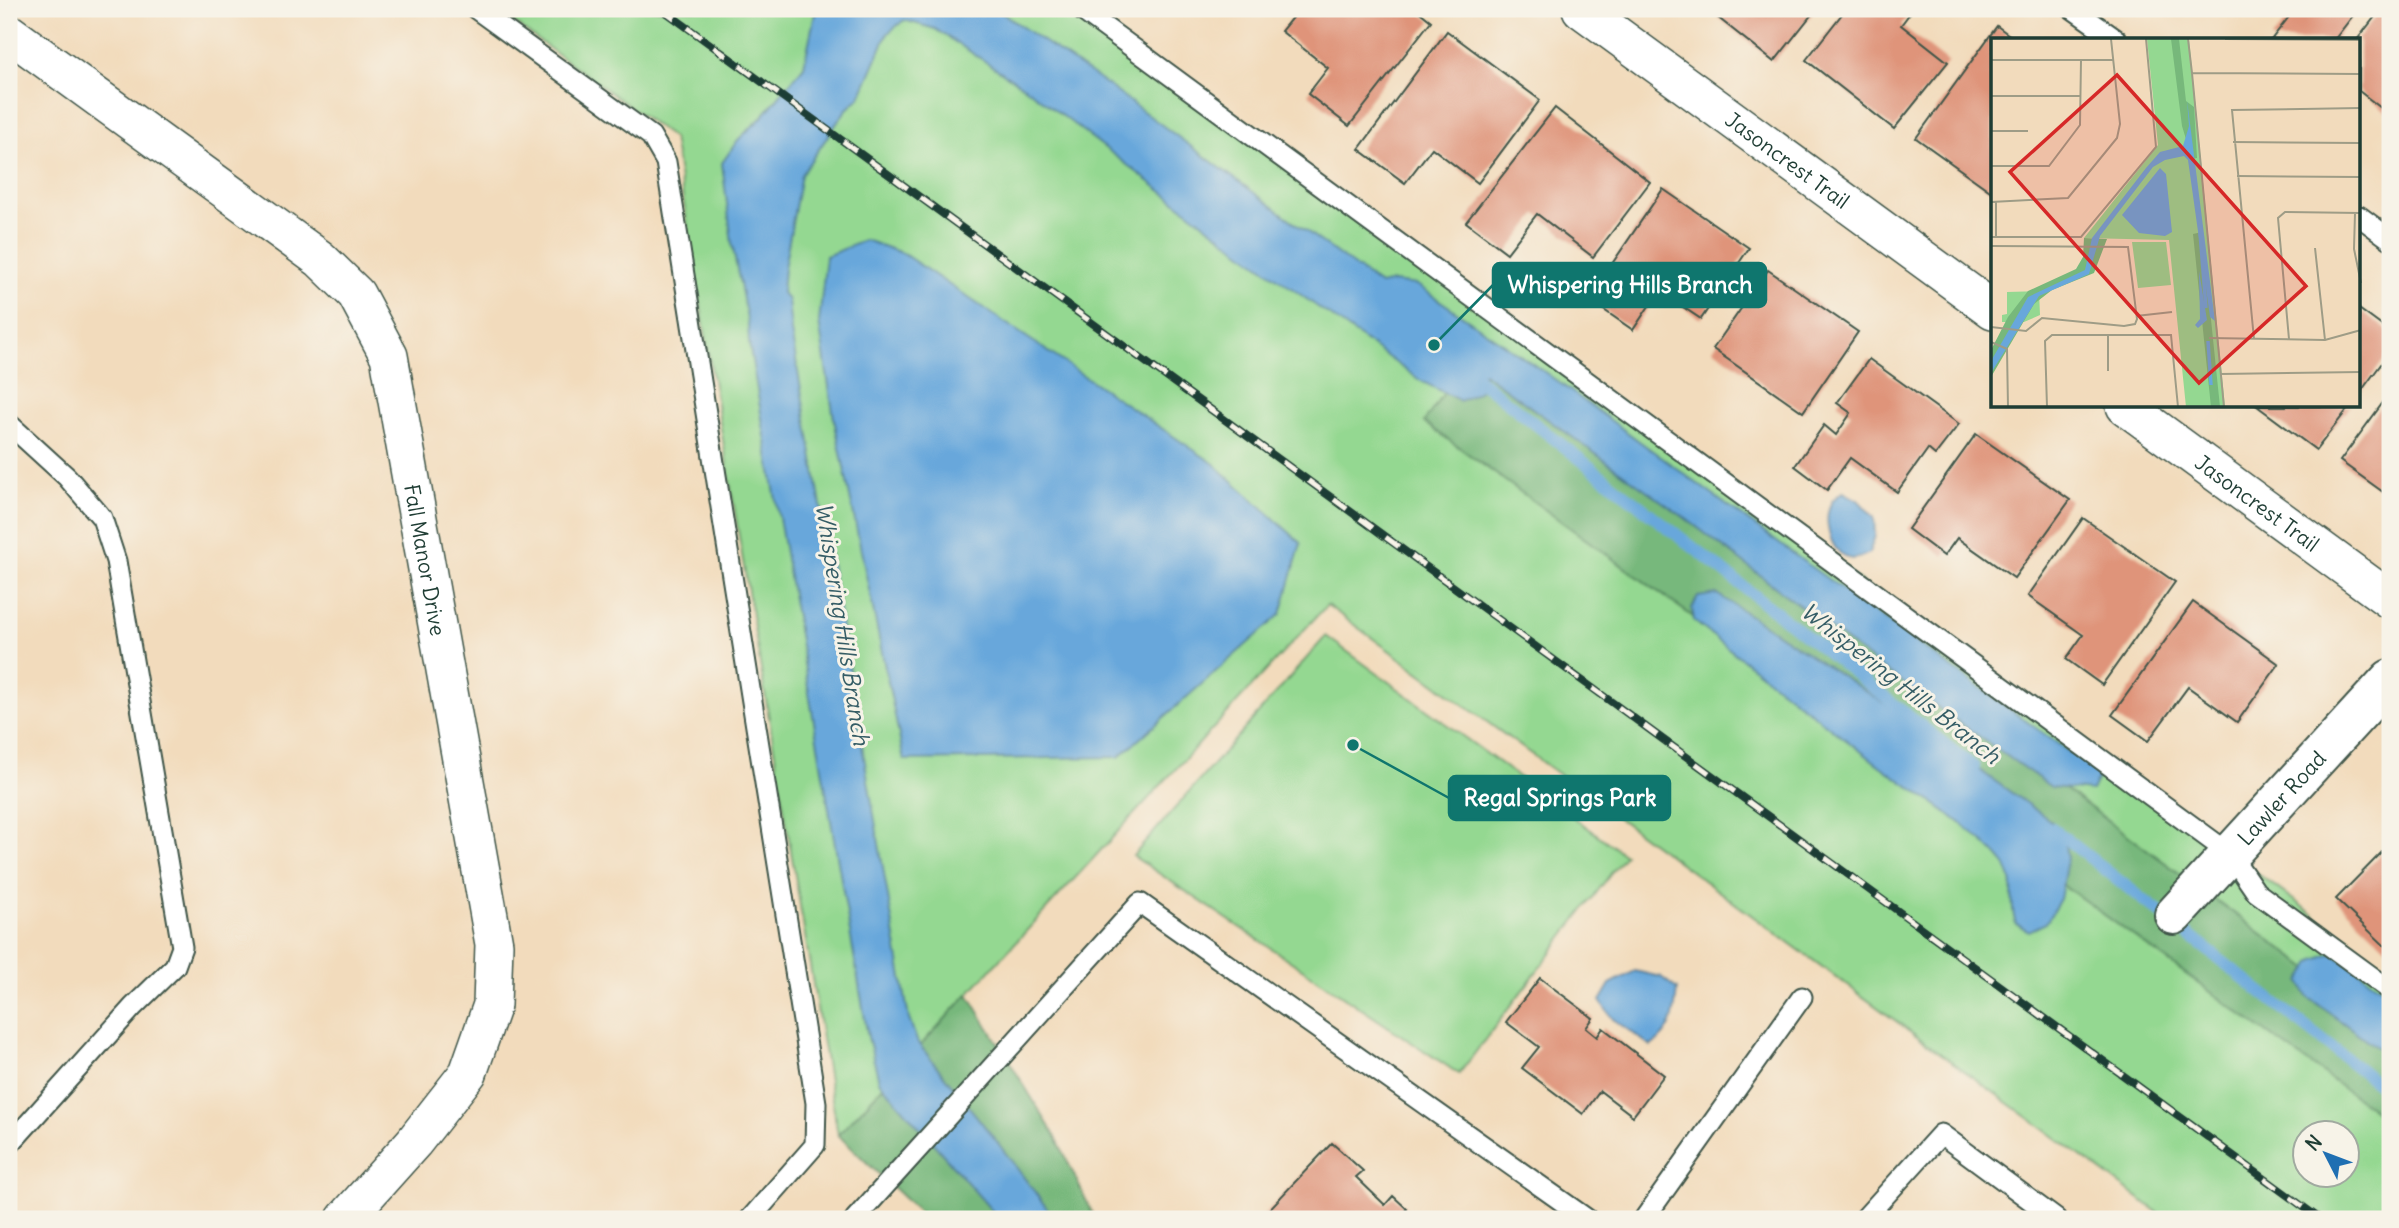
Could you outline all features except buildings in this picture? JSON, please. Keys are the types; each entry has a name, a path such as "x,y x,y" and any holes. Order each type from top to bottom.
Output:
{"street":[{"name":"Jasoncrest Trail","path":"1581,9 1991,309"},
{"name":"Fall Manor Drive","path":"9,33 320,259 356,295 389,356 494,944 492,1005 468,1073 414,1142 345,1219"},
{"name":"Jasoncrest Trail","path":"2128,408 2390,600"},
{"name":"Lawler Road","path":"2174,915 2390,679"}],"lane":[{"path":"476,9 651,136 666,162 816,1103 815,1144 750,1219"},
{"path":"1080,9 2230,854 2256,892 2390,990"},
{"path":"2073,9 2114,38"},
{"path":"2360,217 2390,239"},
{"path":"9,424 67,477 102,518 116,561 181,947 175,966 133,1007 9,1145"},
{"path":"855,1219 1140,903 1587,1219"},
{"path":"1644,1219 1802,997"},
{"path":"1864,1219 1941,1134 2056,1219"}],"green space":[{"path":"495,9 1081,9 2390,971 2390,1219 2167,1219 1327,605 838,1135 673,138"},
{"path":"1472,353 2390,1028 2390,1122 1424,422"},
{"path":"1326,636 1625,855 1459,1074 1133,856"},
{"path":"968,994 1057,1139 1095,1219 926,1219 838,1135"}],"water":[{"path":"816,9 996,9 1110,87 1380,285 1393,282 1417,285 1546,373 2100,774 2092,791 2051,787 1876,664 1685,518 1483,373 1480,391 1460,401 1421,381 1255,262 1026,88 935,29 904,20 887,34 860,97 846,110 801,175 782,293 788,300 791,331 909,1019 918,1043 1055,1219 999,1219 879,1081 868,1037 749,343 748,324 732,244 722,163 738,140 762,117 804,66"},
{"path":"865,240 902,253 1213,463 1301,543 1281,614 1119,757 904,760 834,419 819,322 826,256"},
{"path":"1843,492 1858,500 1874,517 1875,536 1869,553 1853,559 1838,551 1829,534 1830,506"},
{"path":"1717,594 1905,717 2051,821 2064,836 2067,859 2060,899 2046,923 2029,931 2016,924 2008,871 1979,838 1859,750 1694,621 1692,608 1698,597"},
{"path":"2333,953 2390,994 2390,1057 2308,997 2300,982 2313,961"},
{"path":"1635,971 1661,977 1677,989 1672,1022 1664,1035 1651,1046 1613,1019 1600,1001 1610,984"}],"waterway":[{"name":"Whispering Hills Branch","path":"1470,373 1974,767"},
{"name":"Whispering Hills Branch","path":"2052,828 2390,1093"}],"railway":[{"path":"662,9 2320,1219"}],"place":[{"name":"Whispering Hills Branch","path":"1434,345"},
{"name":"Regal Springs Park","path":"1353,745"}]}
